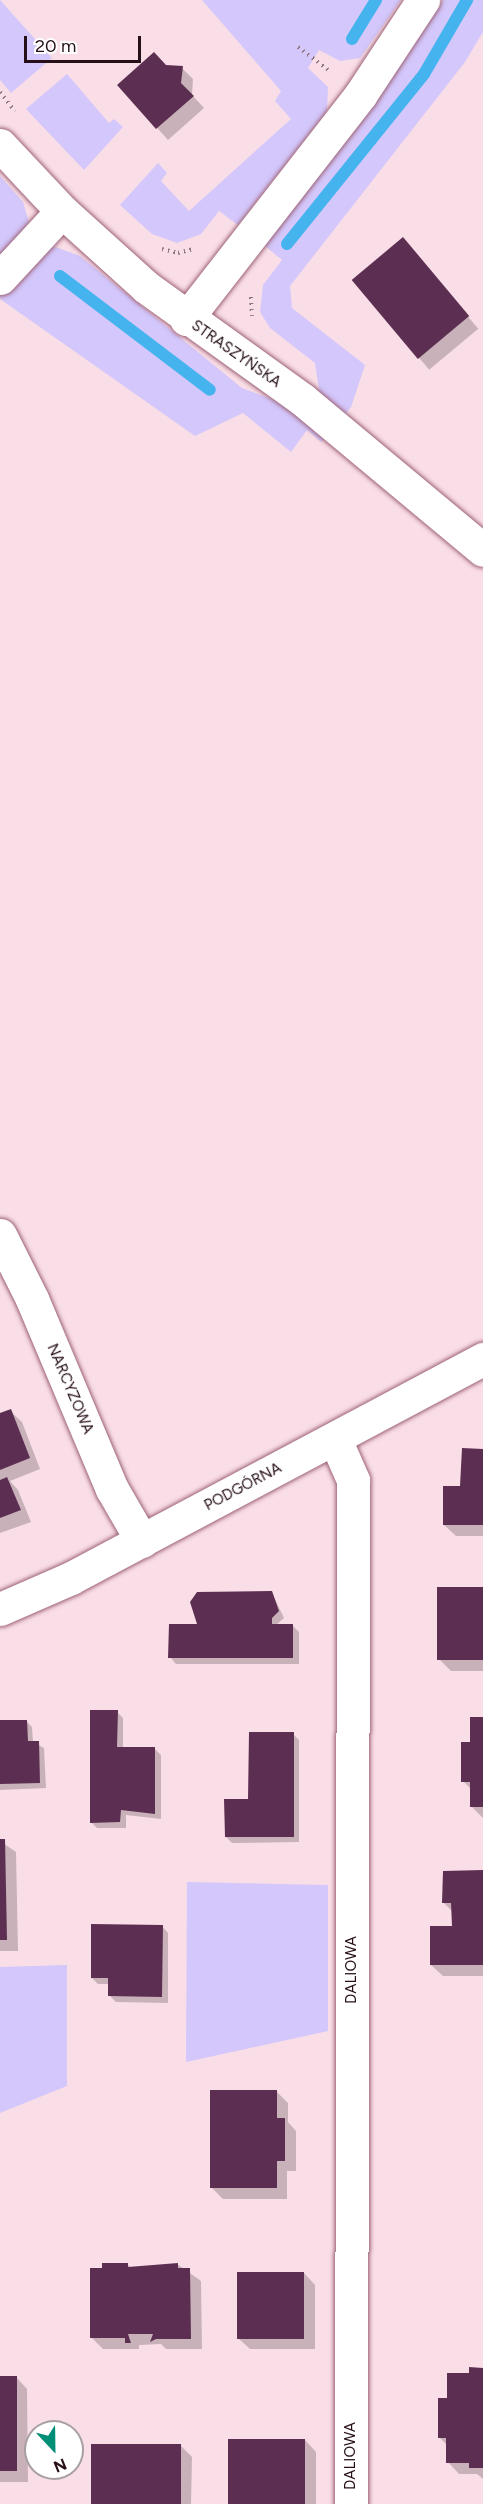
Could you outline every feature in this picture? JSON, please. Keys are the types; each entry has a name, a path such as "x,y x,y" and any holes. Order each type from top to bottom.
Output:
{"street":[{"path":"186,319 361,94 423,0"},
{"name":"STRASZYŃSKA","path":"0,145 62,211 186,319 303,400 483,550"},
{"path":"0,278 62,211"},
{"name":"NARCYZOWA","path":"0,1235 32,1299 112,1489 142,1541"},
{"name":"PODGÓRNA","path":"0,1609 142,1541 483,1359"},
{"name":"DALIOWA","path":"335,1439 353,1480 351,2504"}],"path":[{"path":"0,92 20,116"},
{"path":"156,246 178,253 197,248"},
{"path":"250,294 254,321"}],"shaded area":[{"path":"0,0 52,58 11,93 0,80"},
{"path":"202,0 401,0 360,58 340,61 319,50 308,68 328,87 327,111 238,225 219,211 201,234 177,243 152,234 120,205 158,163 167,173 161,181 189,211 291,119 275,101 281,91"},
{"path":"443,0 483,0 483,32 465,62 290,286 292,308 365,365 351,407 344,416 320,396 315,363 270,328 260,312 263,285 282,260 264,245 390,81"},
{"path":"67,74 109,123 114,119 123,127 84,170 26,109"},
{"path":"0,176 23,202 29,222 0,263"},
{"path":"56,247 80,256 242,388 282,403 327,436 321,442 307,430 291,452 243,413 195,436 0,299 0,294 50,248"},
{"path":"187,1882 328,1885 328,2031 186,2062"},
{"path":"67,1965 67,2086 0,2113 0,1967"}],"building":[{"path":"154,52 166,65 183,66 181,83 194,96 156,129 117,85"},
{"path":"403,237 469,316 418,359 352,280"},
{"path":"11,1409 30,1458 0,1470 0,1413"},
{"path":"462,1448 483,1449 483,1525 443,1525 443,1486 460,1486"},
{"path":"7,1477 21,1510 0,1518 0,1480"},
{"path":"437,1587 483,1587 483,1660 437,1660"},
{"path":"272,1591 279,1611 272,1618 272,1624 293,1624 293,1658 168,1658 169,1624 197,1624 190,1602 197,1592"},
{"path":"90,1710 118,1710 117,1747 155,1747 155,1814 121,1810 120,1822 90,1823"},
{"path":"470,1717 483,1717 483,1807 470,1807 470,1782 461,1782 461,1742 470,1742"},
{"path":"0,1720 27,1720 28,1741 39,1741 40,1783 0,1784"},
{"path":"249,1732 294,1732 294,1837 225,1837 224,1799 248,1799"},
{"path":"0,1839 5,1839 7,1940 0,1940"},
{"path":"483,1870 483,1965 430,1965 430,1926 452,1926 451,1903 442,1903 443,1871"},
{"path":"91,1924 163,1925 162,1997 108,1996 108,1978 91,1978"},
{"path":"210,2090 277,2090 277,2118 285,2118 285,2161 277,2161 277,2188 210,2188"},
{"path":"102,2263 128,2263 128,2267 178,2263 178,2268 190,2268 191,2339 156,2339 150,2342 153,2334 128,2334 131,2343 125,2343 125,2338 90,2338 90,2268 102,2268"},
{"path":"237,2272 304,2272 304,2339 237,2339"},
{"path":"469,2367 483,2368 483,2468 469,2468 469,2463 446,2463 446,2438 438,2438 438,2398 447,2398 447,2373 469,2373"},
{"path":"0,2376 17,2376 17,2471 0,2471"},
{"path":"228,2439 305,2439 305,2504 228,2504"},
{"path":"91,2444 181,2444 181,2504 91,2504"}],"waterway":[{"path":"352,39 376,0"},
{"path":"287,244 424,74 467,0"},
{"path":"60,276 210,390"}]}
